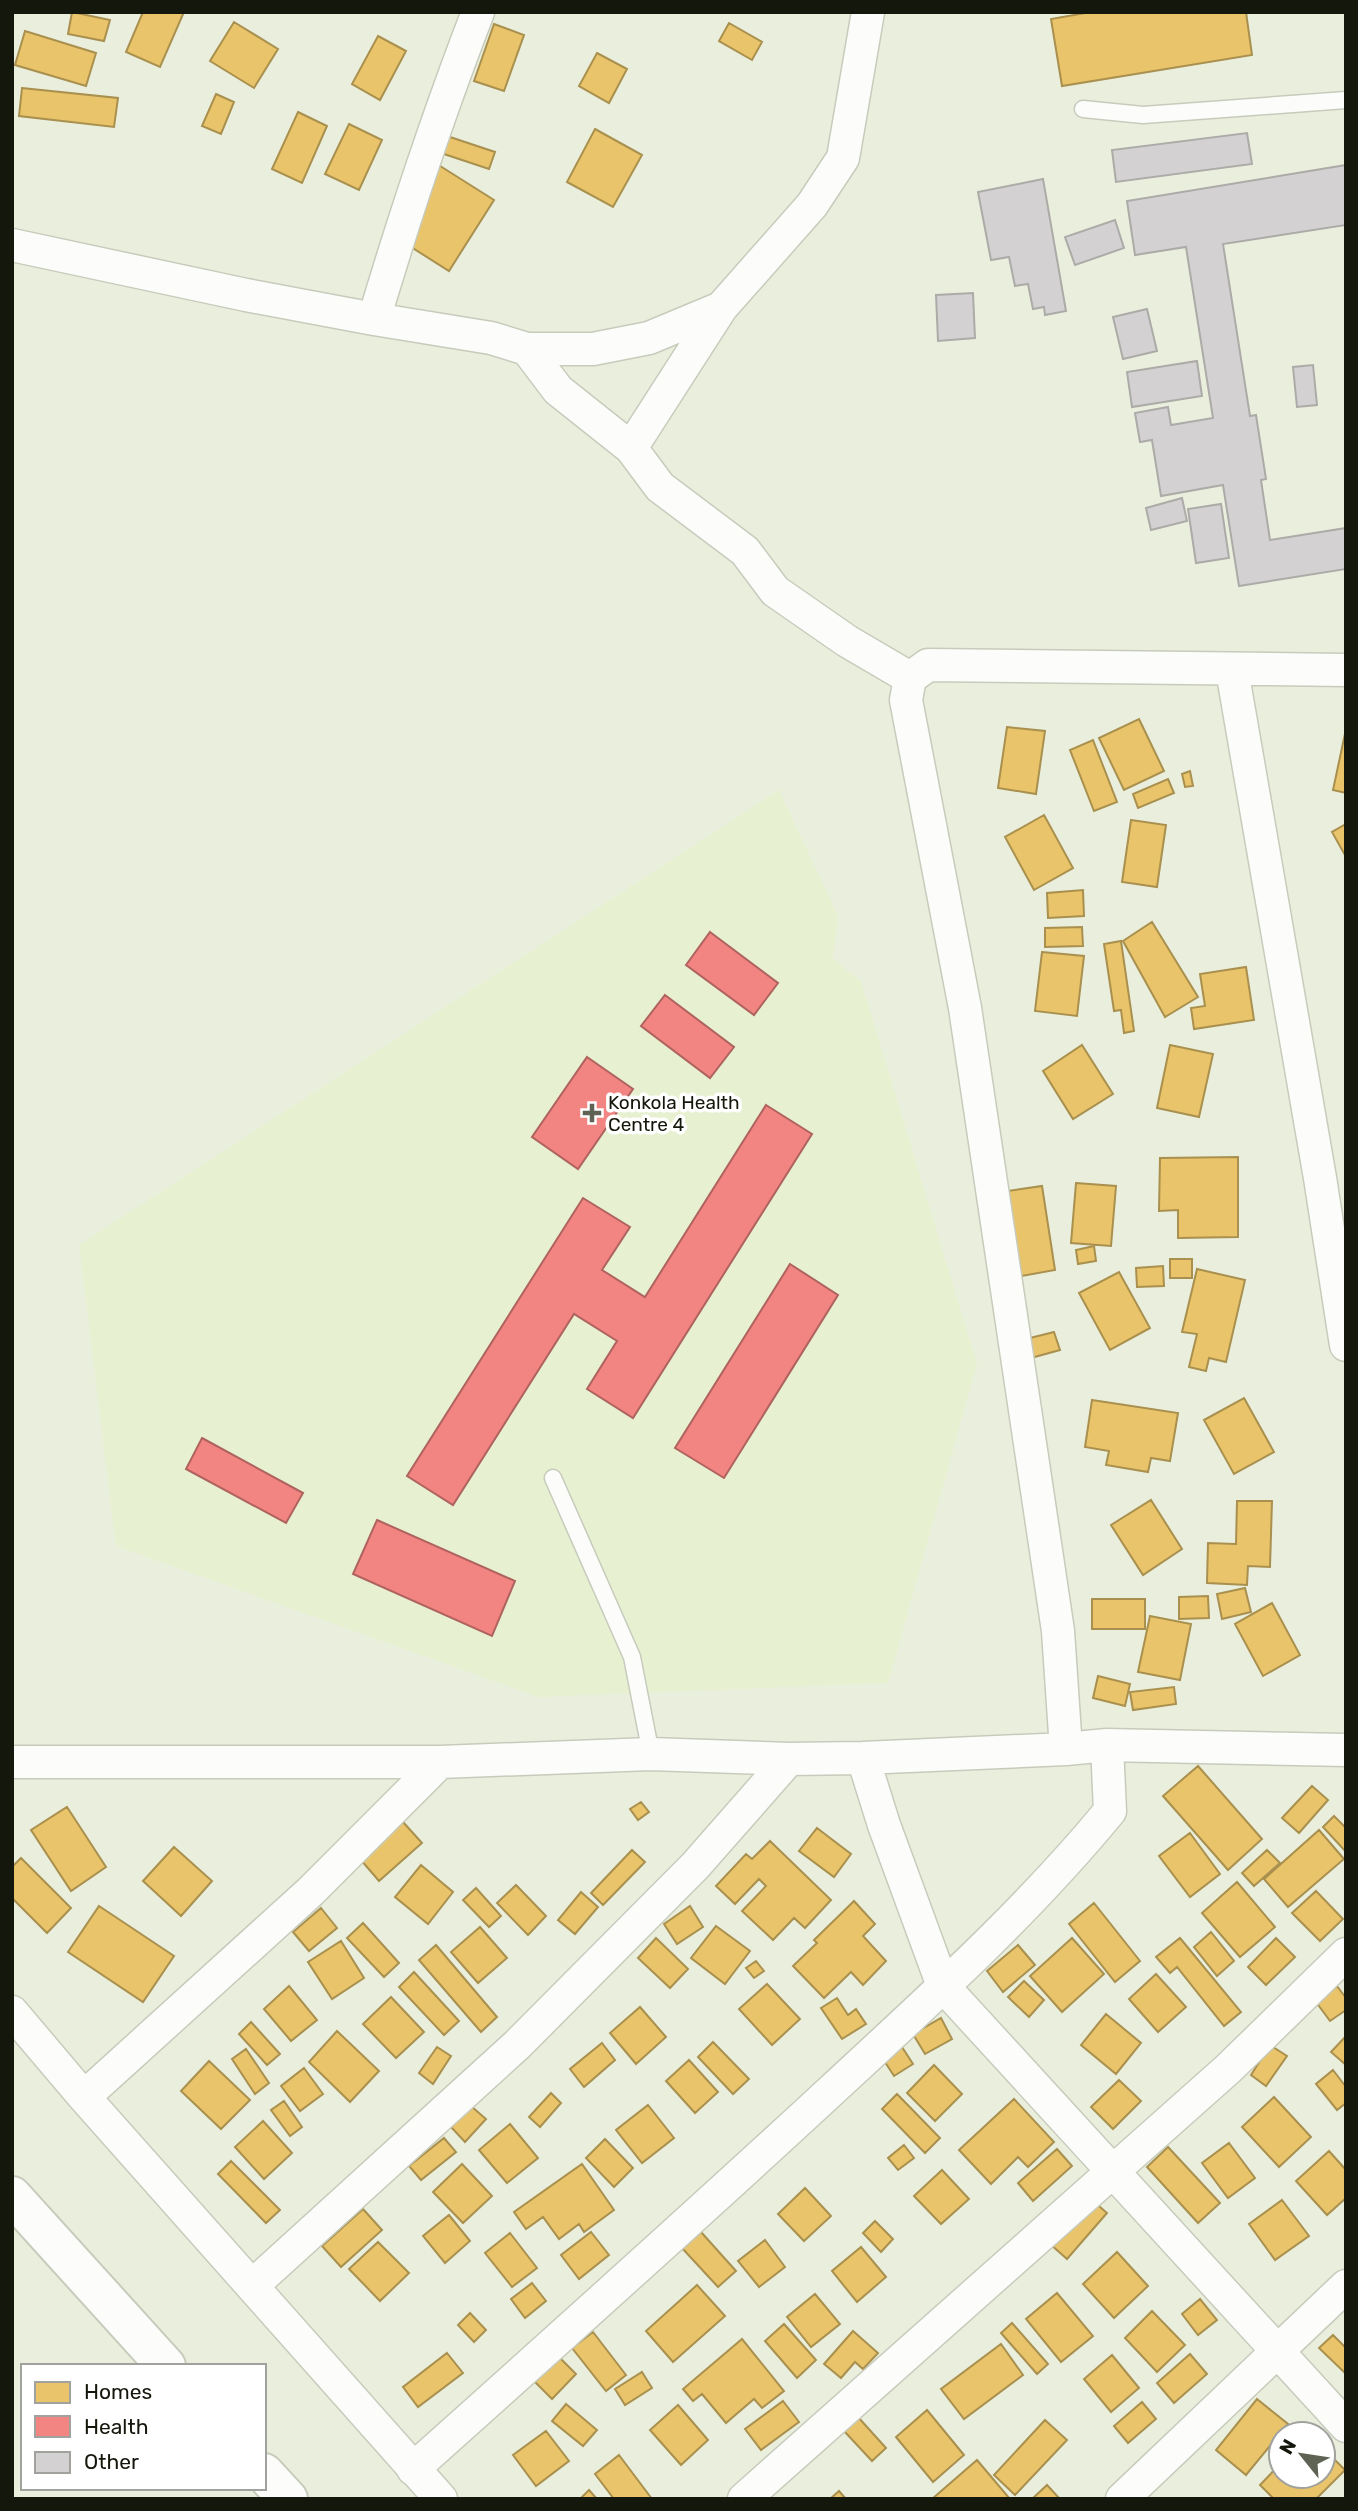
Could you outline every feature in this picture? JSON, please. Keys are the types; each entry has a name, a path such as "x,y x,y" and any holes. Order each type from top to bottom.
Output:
{"street":[{"path":"374,319 426,152 478,12"},
{"path":"631,448 721,308 812,205 843,158 868,12"},
{"path":"12,245 246,295 491,338 527,349 593,349 649,338 721,308"},
{"path":"527,349 558,390 631,448 660,486 745,551 775,591 847,641 910,678"},
{"path":"1066,1749 1058,1631 965,1008 906,700 910,678 928,666 1346,670"},
{"path":"1232,670 1318,1164 1346,1345"},
{"path":"413,2469 687,2225 943,1986 1067,1863 1110,1811 1107,1745"},
{"path":"12,1762 440,1762 651,1754 789,1759 863,1758 1107,1745 1346,1750"},
{"path":"863,1758 884,1825 943,1986 1346,2426"},
{"path":"252,2286 517,2045 695,1866 789,1759"},
{"path":"84,2097 310,1892 440,1762"},
{"path":"744,2499 1228,2069 1346,1954"},
{"path":"12,2012 84,2097 441,2499"},
{"path":"12,2196 164,2364"},
{"path":"1122,2499 1346,2286"},
{"path":"266,2475 288,2499"}],"lane":[{"path":"1083,109 1143,115 1346,100"},
{"path":"553,1478 632,1657 651,1754"}],"shaded area":[{"name":"Konkola Health Centre 4","path":"779,790 838,916 833,959 861,981 977,1364 888,1683 539,1697 116,1546 79,1245"}],"building: Homes":[{"path":"72,12 110,20 104,41 68,34"},
{"path":"143,12 184,12 160,67 126,52"},
{"path":"1091,12 1246,12 1252,55 1062,86 1051,19"},
{"path":"234,22 278,49 254,88 210,61"},
{"path":"729,23 762,42 752,60 719,41"},
{"path":"494,24 524,35 504,91 474,81"},
{"path":"25,31 96,53 86,86 15,65"},
{"path":"378,36 406,51 380,100 352,84"},
{"path":"597,53 627,69 609,103 579,86"},
{"path":"22,88 118,98 114,127 19,116"},
{"path":"216,94 234,102 221,134 202,126"},
{"path":"298,112 327,126 302,183 272,169"},
{"path":"349,124 382,140 359,190 325,174"},
{"path":"595,129 642,155 613,207 567,182"},
{"path":"447,136 495,152 489,169 441,153"},
{"path":"437,164 494,200 449,271 392,235"},
{"path":"1139,719 1164,771 1124,790 1099,738"},
{"path":"1007,727 1045,731 1036,794 998,788"},
{"path":"1346,729 1346,793 1333,790"},
{"path":"1093,740 1117,802 1094,811 1070,750"},
{"path":"1190,771 1193,786 1185,787 1182,774"},
{"path":"1168,779 1174,793 1138,808 1133,794"},
{"path":"1044,815 1073,868 1034,890 1005,837"},
{"path":"1131,820 1166,825 1157,887 1122,882"},
{"path":"1346,824 1346,857 1332,832"},
{"path":"1083,890 1084,916 1048,918 1047,893"},
{"path":"1152,922 1198,997 1165,1017 1123,941"},
{"path":"1082,927 1083,946 1045,947 1045,928"},
{"path":"1121,941 1134,1031 1124,1033 1121,1010 1114,1011 1104,944"},
{"path":"1042,952 1084,956 1077,1016 1035,1011"},
{"path":"1246,967 1254,1020 1194,1029 1191,1008 1205,1006 1200,974"},
{"path":"1082,1045 1113,1094 1073,1119 1043,1071"},
{"path":"1170,1045 1213,1054 1199,1117 1157,1108"},
{"path":"1238,1157 1238,1237 1178,1238 1178,1210 1159,1211 1160,1158"},
{"path":"1076,1183 1116,1186 1111,1246 1071,1243"},
{"path":"1042,1186 1055,1270 1016,1277 1001,1192"},
{"path":"1094,1246 1096,1261 1078,1264 1076,1250"},
{"path":"1170,1259 1192,1259 1192,1278 1170,1278"},
{"path":"1163,1266 1164,1286 1137,1287 1136,1268"},
{"path":"1197,1269 1245,1280 1226,1362 1209,1358 1206,1371 1189,1367 1197,1334 1182,1332"},
{"path":"1119,1272 1150,1328 1110,1350 1079,1293"},
{"path":"1054,1332 1060,1350 1031,1358 1026,1339"},
{"path":"1244,1398 1274,1452 1234,1474 1204,1420"},
{"path":"1092,1400 1178,1413 1170,1461 1151,1458 1148,1472 1106,1465 1109,1451 1085,1447"},
{"path":"1151,1500 1182,1549 1143,1575 1111,1525"},
{"path":"1237,1501 1272,1501 1270,1567 1248,1566 1247,1585 1207,1583 1208,1543 1236,1544"},
{"path":"1245,1588 1251,1612 1222,1619 1217,1594"},
{"path":"1208,1596 1209,1618 1179,1619 1179,1597"},
{"path":"1092,1599 1145,1599 1145,1629 1092,1629"},
{"path":"1272,1603 1300,1655 1263,1676 1235,1624"},
{"path":"1150,1616 1191,1624 1180,1680 1138,1672"},
{"path":"1098,1676 1130,1684 1125,1706 1093,1698"},
{"path":"1174,1687 1176,1704 1133,1710 1130,1692"},
{"path":"1198,1766 1262,1839 1228,1870 1163,1796"},
{"path":"1312,1786 1328,1800 1299,1833 1282,1818"},
{"path":"641,1802 649,1812 638,1820 630,1809"},
{"path":"67,1807 106,1867 71,1891 31,1830"},
{"path":"1334,1816 1346,1828 1346,1852 1323,1827"},
{"path":"403,1822 422,1843 379,1881 361,1860"},
{"path":"817,1828 851,1854 834,1877 799,1851"},
{"path":"1319,1830 1344,1859 1288,1907 1264,1879"},
{"path":"1190,1833 1220,1874 1190,1897 1159,1856"},
{"path":"770,1841 831,1900 805,1928 794,1918 773,1940 742,1911 766,1886 759,1879 735,1904 716,1886 746,1854 752,1859"},
{"path":"174,1847 212,1881 181,1916 143,1881"},
{"path":"632,1850 645,1862 603,1905 591,1893"},
{"path":"1267,1850 1280,1863 1254,1886 1242,1873"},
{"path":"21,1858 71,1908 47,1933 12,1898 12,1867"},
{"path":"421,1865 453,1892 428,1924 395,1897"},
{"path":"1237,1882 1275,1927 1240,1957 1202,1913"},
{"path":"516,1885 546,1916 528,1935 497,1903"},
{"path":"476,1888 501,1916 489,1927 463,1900"},
{"path":"1316,1891 1343,1919 1320,1941 1292,1913"},
{"path":"581,1892 598,1907 575,1934 558,1920"},
{"path":"854,1901 875,1924 863,1936 886,1961 863,1985 851,1972 824,1998 793,1966 817,1943 814,1940"},
{"path":"1094,1903 1140,1961 1115,1982 1069,1924"},
{"path":"99,1906 174,1956 143,2002 68,1952"},
{"path":"690,1906 703,1927 677,1944 664,1924"},
{"path":"321,1908 337,1928 309,1951 293,1932"},
{"path":"363,1923 399,1963 384,1977 347,1938"},
{"path":"716,1926 750,1951 725,1984 691,1958"},
{"path":"480,1927 507,1958 478,1983 451,1952"},
{"path":"1211,1932 1234,1961 1217,1976 1194,1947"},
{"path":"656,1938 688,1969 670,1988 638,1958"},
{"path":"1072,1938 1104,1974 1062,2012 1030,1976"},
{"path":"1180,1938 1241,2012 1224,2026 1177,1967 1170,1973 1156,1957"},
{"path":"1276,1938 1295,1957 1266,1985 1248,1967"},
{"path":"341,1941 364,1978 332,1999 308,1962"},
{"path":"436,1945 497,2017 481,2032 419,1960"},
{"path":"1018,1945 1035,1965 1003,1992 987,1971"},
{"path":"756,1961 764,1971 754,1978 746,1968"},
{"path":"414,1972 459,2021 444,2035 399,1987"},
{"path":"1156,1974 1186,2007 1158,2032 1129,1999"},
{"path":"1024,1981 1044,2000 1029,2017 1008,1997"},
{"path":"767,1984 800,2019 772,2045 739,2009"},
{"path":"289,1986 317,2020 291,2041 264,2009"},
{"path":"1337,1986 1346,1998 1346,2010 1330,2021 1316,2002"},
{"path":"391,1997 424,2032 396,2058 363,2024"},
{"path":"837,1998 848,2015 856,2009 866,2024 842,2039 821,2008"},
{"path":"640,2007 666,2037 636,2064 610,2033"},
{"path":"1106,2014 1141,2043 1116,2074 1081,2045"},
{"path":"941,2018 952,2039 925,2054 913,2034"},
{"path":"251,2022 280,2054 267,2065 239,2034"},
{"path":"337,2031 379,2071 350,2102 309,2062"},
{"path":"1346,2036 1346,2065 1331,2052"},
{"path":"713,2042 749,2079 733,2094 698,2057"},
{"path":"602,2043 615,2060 584,2087 570,2069"},
{"path":"1270,2045 1287,2056 1266,2086 1251,2075"},
{"path":"437,2047 451,2056 433,2084 419,2073"},
{"path":"902,2047 913,2064 894,2076 883,2059"},
{"path":"246,2049 269,2083 255,2094 232,2059"},
{"path":"689,2060 718,2092 695,2113 666,2081"},
{"path":"209,2061 250,2100 221,2129 181,2091"},
{"path":"934,2065 962,2094 935,2121 907,2093"},
{"path":"304,2068 323,2094 300,2111 281,2086"},
{"path":"1333,2070 1346,2087 1346,2103 1337,2110 1316,2084"},
{"path":"1119,2080 1141,2101 1113,2129 1091,2107"},
{"path":"551,2093 561,2103 540,2127 529,2117"},
{"path":"897,2094 940,2138 925,2153 882,2109"},
{"path":"1274,2097 1311,2137 1279,2167 1242,2127"},
{"path":"1014,2099 1054,2142 1028,2167 1018,2157 991,2184 959,2150"},
{"path":"284,2101 302,2127 290,2136 271,2110"},
{"path":"648,2105 674,2138 642,2163 616,2130"},
{"path":"471,2106 486,2119 465,2142 451,2127"},
{"path":"263,2121 292,2153 264,2179 235,2147"},
{"path":"510,2124 538,2158 507,2183 479,2150"},
{"path":"444,2138 456,2152 421,2180 409,2166"},
{"path":"605,2139 633,2168 614,2187 586,2158"},
{"path":"1229,2143 1255,2178 1228,2198 1202,2163"},
{"path":"904,2145 914,2158 898,2170 888,2158"},
{"path":"1168,2147 1220,2203 1198,2223 1147,2167"},
{"path":"1057,2149 1072,2166 1033,2201 1018,2183"},
{"path":"1329,2151 1346,2170 1346,2198 1327,2215 1296,2181"},
{"path":"231,2161 280,2210 266,2223 218,2174"},
{"path":"462,2164 492,2196 463,2223 433,2192"},
{"path":"582,2164 614,2210 584,2232 579,2224 559,2239 543,2217 526,2229 514,2212"},
{"path":"942,2170 969,2199 941,2224 914,2196"},
{"path":"805,2188 831,2216 804,2241 778,2214"},
{"path":"1091,2199 1107,2213 1067,2259 1050,2244"},
{"path":"1282,2200 1309,2236 1275,2260 1249,2224"},
{"path":"363,2209 382,2230 341,2267 322,2246"},
{"path":"449,2215 470,2241 445,2263 423,2236"},
{"path":"875,2221 893,2239 881,2252 863,2233"},
{"path":"591,2232 609,2255 579,2279 561,2255"},
{"path":"701,2232 736,2271 718,2287 682,2248"},
{"path":"510,2233 537,2268 512,2287 485,2253"},
{"path":"765,2240 785,2267 759,2287 738,2261"},
{"path":"378,2242 409,2273 380,2301 349,2269"},
{"path":"861,2247 886,2277 857,2302 832,2271"},
{"path":"1117,2252 1148,2286 1114,2318 1083,2284"},
{"path":"532,2283 546,2301 525,2318 511,2299"},
{"path":"697,2285 725,2316 673,2362 646,2331"},
{"path":"1057,2293 1093,2336 1061,2362 1026,2319"},
{"path":"815,2294 840,2324 811,2347 787,2317"},
{"path":"1200,2299 1217,2320 1198,2335 1182,2314"},
{"path":"1152,2311 1185,2345 1157,2372 1125,2338"},
{"path":"470,2313 486,2330 474,2342 458,2325"},
{"path":"1012,2323 1048,2364 1037,2374 1001,2333"},
{"path":"784,2324 816,2360 797,2378 765,2341"},
{"path":"853,2331 878,2353 863,2369 855,2362 841,2378 824,2364"},
{"path":"593,2332 626,2375 606,2391 572,2348"},
{"path":"1333,2335 1346,2348 1346,2374 1319,2348"},
{"path":"742,2339 784,2391 762,2408 754,2399 726,2423 702,2394 693,2401 683,2389"},
{"path":"1001,2344 1023,2375 964,2419 941,2389"},
{"path":"447,2353 463,2373 418,2407 403,2387"},
{"path":"1190,2354 1207,2374 1174,2403 1157,2383"},
{"path":"1112,2355 1139,2388 1111,2412 1084,2379"},
{"path":"559,2357 576,2374 552,2399 534,2381"},
{"path":"642,2372 652,2388 625,2405 615,2389"},
{"path":"1257,2399 1283,2420 1267,2420 1267,2450 1246,2475 1216,2450"},
{"path":"783,2401 799,2422 761,2450 745,2429"},
{"path":"1142,2402 1156,2419 1128,2443 1114,2426"},
{"path":"566,2404 597,2430 583,2446 552,2421"},
{"path":"678,2405 708,2440 681,2465 650,2430"},
{"path":"927,2410 964,2455 933,2482 896,2437"},
{"path":"858,2417 886,2448 872,2461 844,2431"},
{"path":"1045,2420 1067,2440 1015,2495 994,2475"},
{"path":"546,2431 569,2461 536,2486 513,2455"},
{"path":"619,2455 652,2499 614,2499 595,2474"},
{"path":"977,2460 1010,2499 932,2499"},
{"path":"1337,2462 1345,2470 1337,2478"},
{"path":"1267,2478 1267,2490 1325,2490 1316,2499 1274,2499 1260,2485"},
{"path":"1047,2485 1060,2499 1032,2499"},
{"path":"589,2490 597,2499 580,2499"},
{"path":"839,2491 846,2499 830,2499"}],"building: Health":[{"path":"710,932 778,983 754,1015 686,965"},
{"path":"665,995 734,1047 710,1078 641,1026"},
{"path":"587,1057 633,1089 578,1169 532,1137"},
{"path":"766,1105 812,1134 633,1418 587,1389 617,1341 574,1314 453,1505 407,1476 583,1198 630,1227 602,1270 645,1297"},
{"path":"790,1264 838,1295 724,1478 675,1448"},
{"path":"202,1438 303,1493 286,1523 186,1469"},
{"path":"377,1520 515,1581 492,1636 353,1574"}],"building: Other":[{"path":"1247,133 1252,164 1116,182 1112,150"},
{"path":"1346,165 1346,225 1223,244 1250,416 1256,415 1266,479 1261,480 1270,540 1346,528 1346,569 1239,586 1223,485 1161,496 1152,440 1140,442 1135,413 1168,407 1171,425 1213,418 1186,247 1135,255 1127,201"},
{"path":"1043,179 1066,311 1045,315 1044,307 1033,309 1028,284 1015,286 1009,257 991,260 978,192"},
{"path":"1115,220 1124,248 1075,265 1065,237"},
{"path":"973,293 975,338 938,341 936,295"},
{"path":"1147,309 1157,351 1123,359 1113,317"},
{"path":"1197,361 1202,396 1132,407 1127,372"},
{"path":"1313,365 1317,405 1297,407 1293,367"},
{"path":"1182,498 1187,521 1151,530 1146,508"},
{"path":"1221,504 1229,558 1196,563 1188,509"}],"place":[{"name":"Konkola Health Centre 4","path":"592,1113"}]}
